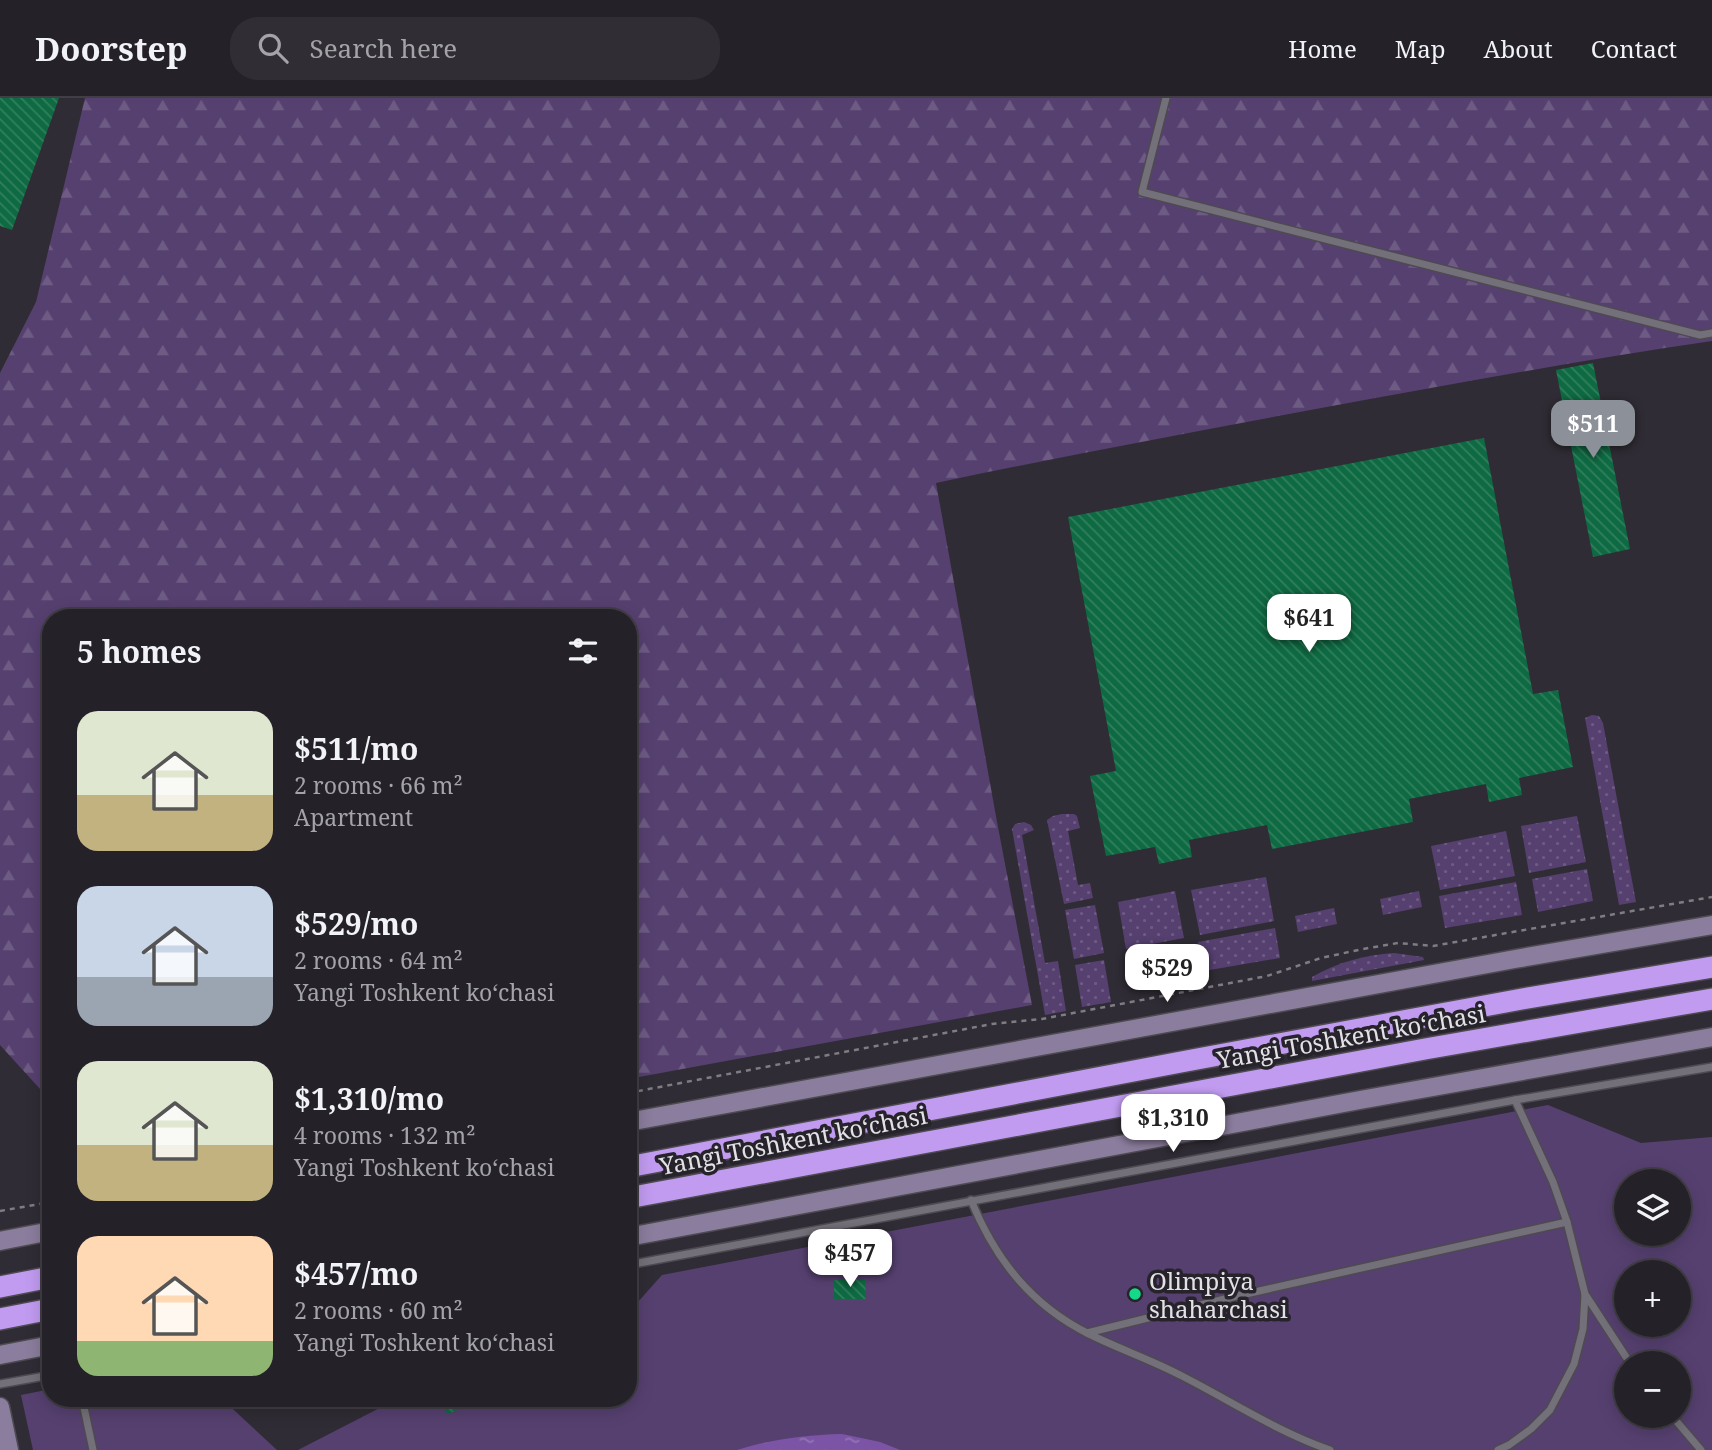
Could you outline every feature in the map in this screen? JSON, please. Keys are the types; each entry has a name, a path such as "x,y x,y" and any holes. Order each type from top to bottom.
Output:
{"highway":[{"name":"Yangi Toshkent ko‘chasi","path":"637,1165 1181,1062 1709,967"},
{"name":"Yangi Toshkent ko‘chasi","path":"637,1196 1387,1056 1712,999"},
{"path":"0,1287 42,1279"},
{"path":"0,1319 42,1311"}],"main road":[{"path":"637,1120 1712,925"},
{"path":"637,1235 1346,1102 1712,1037"},
{"path":"0,1241 42,1233"},
{"path":"0,1354 42,1347"},
{"path":"0,1411 9,1450"}],"lane":[{"path":"1166,98 1142,192 1700,335 1712,333"},
{"path":"637,1263 1515,1100 1712,1067"},
{"path":"1498,1450 1531,1429 1550,1410 1563,1387 1574,1364 1583,1329 1585,1294 1567,1222 1553,1182 1515,1100"},
{"path":"971,1200 996,1251 1023,1285 1051,1310 1087,1333 1179,1374 1318,1448 1330,1450"},
{"path":"1087,1333 1567,1222"},
{"path":"1585,1294 1622,1351"},
{"path":"0,1384 42,1377"},
{"path":"84,1407 93,1450"},
{"path":"1682,1428 1701,1450"}],"path":[{"path":"637,1091 992,1024 1042,1019 1268,976 1321,958 1363,949 1398,943 1433,946 1712,897"},
{"path":"0,1211 42,1204"}],"green space":[{"path":"85,98 1712,98 1712,341 1559,365 1356,402 936,483 1032,1005 637,1077 637,609 42,609 42,1091 0,1045 0,373 36,302"},
{"path":"1599,716 1603,723 1636,902 1619,905 1585,718"},
{"path":"1062,814 1077,816 1080,828 1068,831 1078,885 1090,883 1093,898 1064,904 1047,820"},
{"path":"1577,816 1586,862 1529,873 1521,826"},
{"path":"1024,822 1034,830 1022,835 1045,963 1058,961 1066,1011 1045,1015 1012,829 1015,824"},
{"path":"1506,831 1515,876 1440,890 1431,846"},
{"path":"1587,869 1593,901 1538,912 1532,879"},
{"path":"1266,877 1274,921 1200,935 1191,890"},
{"path":"1516,882 1522,915 1445,928 1439,896"},
{"path":"1175,891 1184,938 1126,949 1118,902"},
{"path":"1419,891 1422,907 1383,915 1380,899"},
{"path":"1095,905 1104,953 1074,959 1065,910"},
{"path":"1334,908 1337,924 1298,932 1295,916"},
{"path":"1275,928 1280,958 1204,971 1198,942"},
{"path":"1184,945 1190,977 1135,988 1128,955"},
{"path":"1394,953 1423,957 1424,960 1312,981 1312,977 1342,963"},
{"path":"1104,960 1111,1002 1082,1007 1075,965"},
{"name":"Olimpiya shaharchasi","path":"1548,1105 1641,1143 1712,1137 1712,1450 298,1450 382,1407 637,1407 637,1303 662,1275"},
{"path":"42,1391 42,1407 231,1407 277,1450 33,1450 21,1395"}],"water":[{"path":"842,1434 880,1442 900,1450 737,1450 789,1438"}],"building":[{"path":"0,98 59,98 12,230 0,226"},
{"path":"1593,363 1630,549 1593,557 1556,370"},
{"path":"1484,438 1533,694 1558,690 1573,767 1519,778 1522,795 1489,802 1486,784 1409,799 1413,822 1272,849 1267,825 1189,840 1192,857 1159,864 1155,847 1106,856 1090,776 1116,771 1068,517"},
{"path":"865,1279 866,1299 834,1299 834,1280"},
{"path":"444,1407 465,1407 447,1414"}],"place":[{"name":"Olimpiya shaharchasi","path":"1135,1294"}]}
